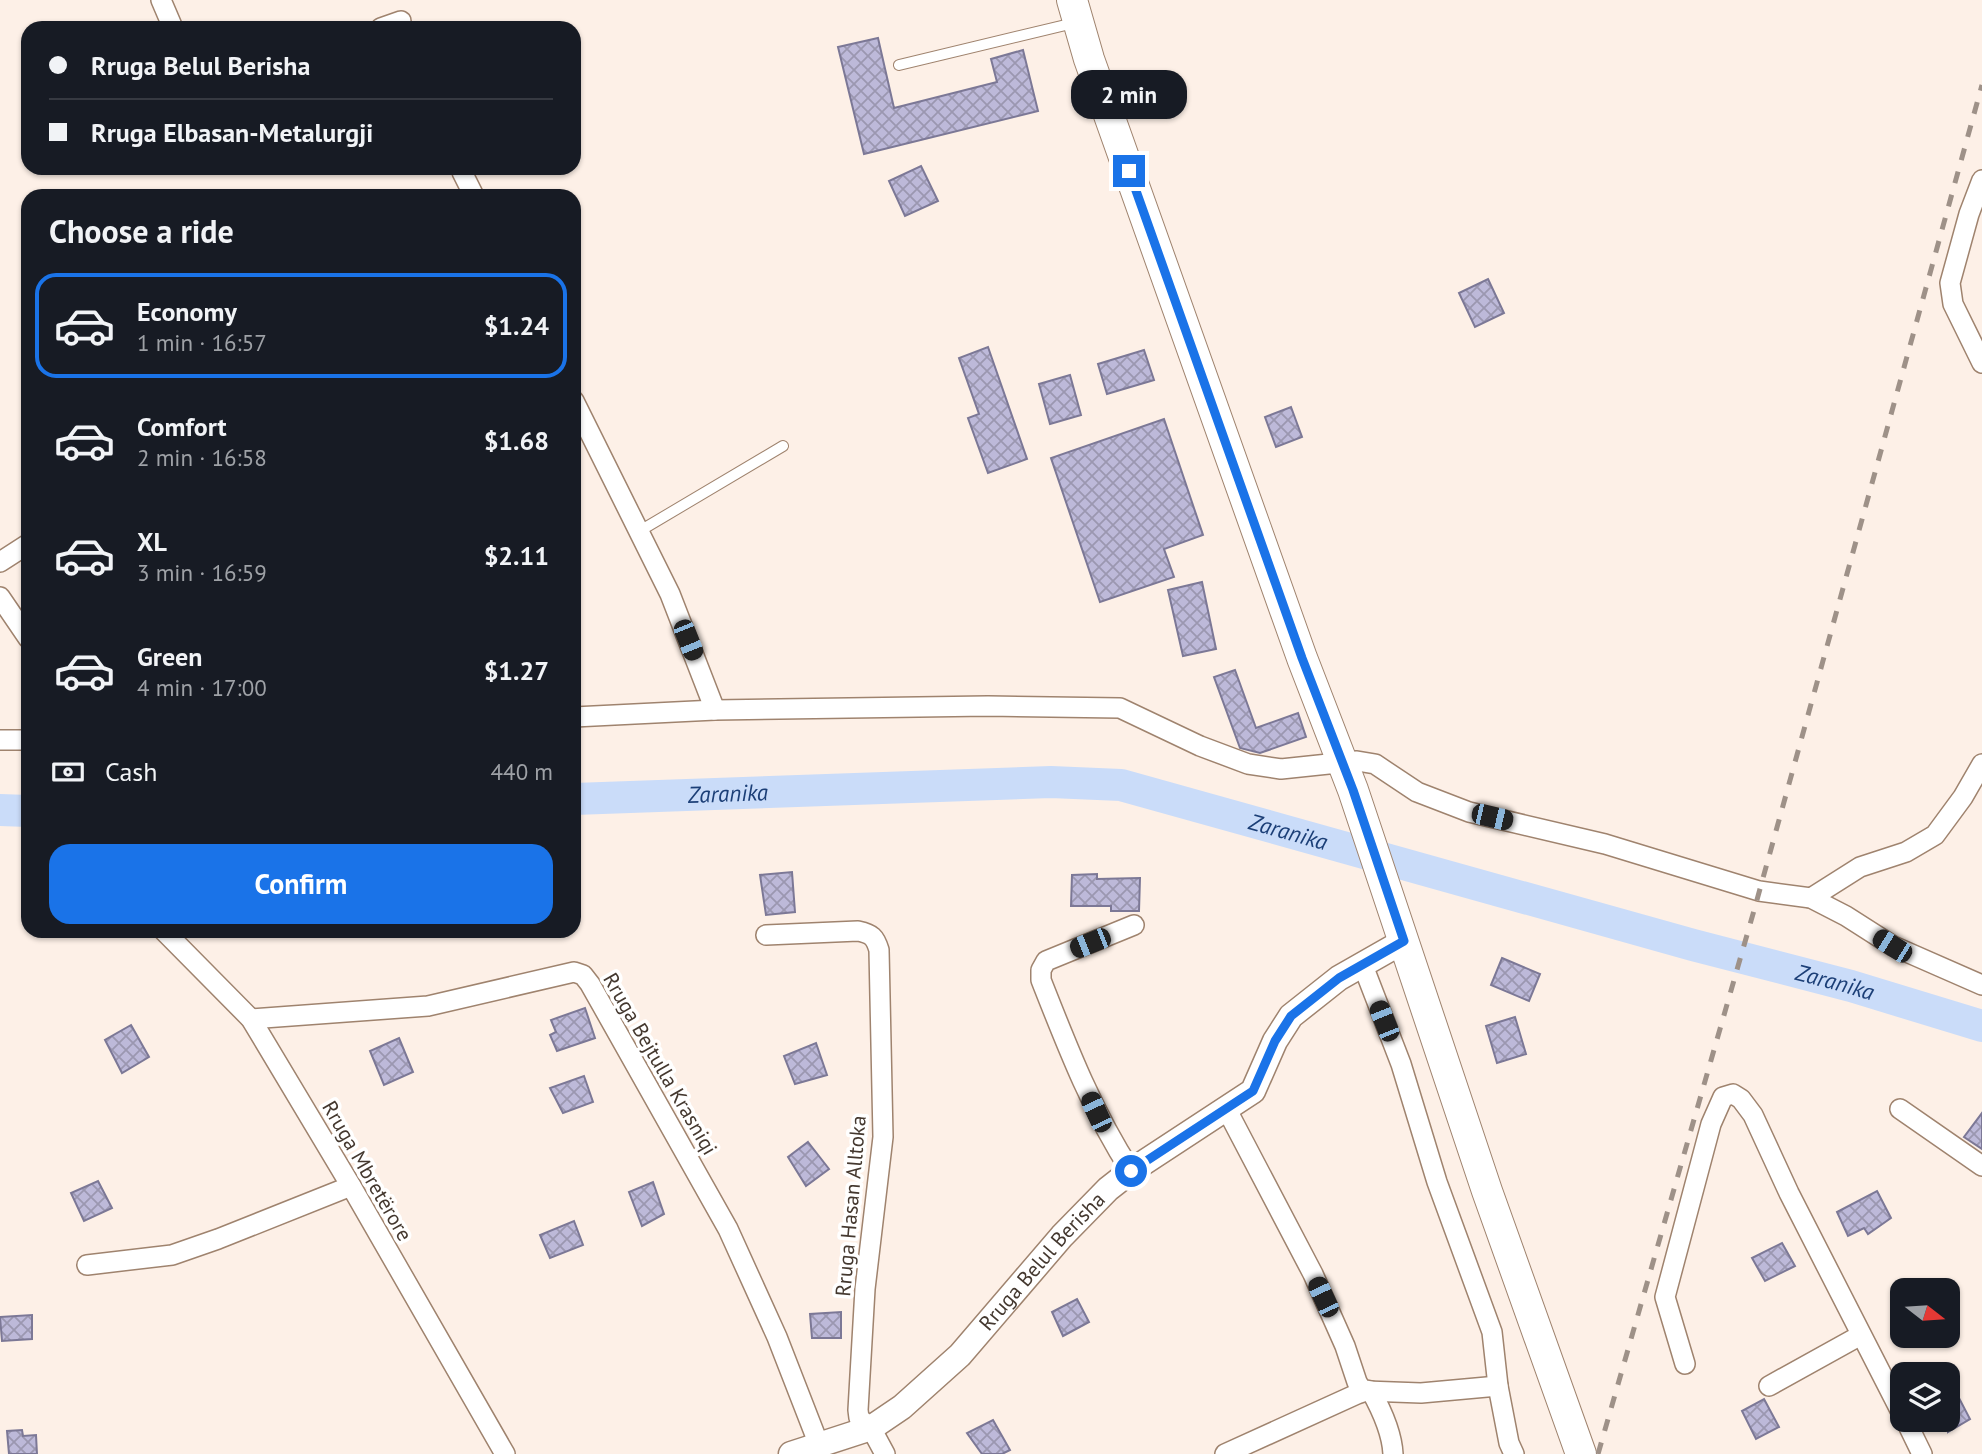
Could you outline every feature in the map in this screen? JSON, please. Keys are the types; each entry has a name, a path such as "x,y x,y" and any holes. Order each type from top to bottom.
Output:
{"main road":[{"path":"1075,11 1088,59 1297,645 1353,790 1487,1191 1577,1444"}],"street":[{"path":"161,0 170,21"},
{"path":"1982,180 1969,214 1950,283 1953,304 1982,363"},
{"path":"581,415 670,594 715,710"},
{"path":"0,562 21,548"},
{"path":"0,597 21,628"},
{"path":"581,717 715,710 988,706 1120,708 1200,746 1248,764 1282,769 1357,761 1375,764 1417,792 1469,811 1605,844 1759,891 1811,898 1846,916 1892,946 1982,985"},
{"path":"0,740 21,740"},
{"path":"1811,898 1860,867 1906,852 1935,835 1963,797 1982,764"},
{"path":"1131,1171 1106,1133 1076,1070 1041,980 1041,970 1046,961 1134,925"},
{"name":"Rruga Belul Berisha","path":"791,1454 871,1428 902,1407 960,1355 1062,1236 1108,1189 1253,1091 1275,1041 1291,1016 1363,963 1400,930"},
{"name":"Rruga Hasan Alltoka","path":"766,935 858,931 870,933 876,939 879,950 883,1137 865,1289 858,1410 859,1418 871,1428 885,1454"},
{"name":"Rruga Mbretërore","path":"171,938 251,1019 351,1186 505,1454"},
{"path":"1363,963 1401,1063 1437,1182 1492,1332 1498,1386 1509,1443 1514,1454"},
{"name":"Rruga Bejtulla Krasniqi","path":"251,1019 428,1006 574,972 583,975 728,1229 777,1337 819,1445"},
{"path":"1685,1364 1665,1297 1712,1124 1723,1097 1733,1094 1741,1099 1753,1115 1789,1193 1890,1391"},
{"path":"1900,1109 1982,1166"},
{"path":"1227,1110 1318,1285 1341,1335 1361,1389 1421,1393 1498,1386"},
{"path":"87,1265 172,1255 351,1186"},
{"path":"1769,1385 1861,1335"},
{"path":"1224,1454 1357,1394 1371,1391"},
{"path":"1371,1391 1392,1443 1393,1454"},
{"path":"1911,1432 1922,1454"}],"lane":[{"path":"899,65 1075,11"},
{"path":"638,532 783,446"}],"building":[{"path":"878,38 894,108 997,82 991,59 1023,50 1038,111 864,154 838,47"},
{"path":"921,166 938,201 905,216 889,181"},
{"path":"1488,279 1504,313 1475,327 1459,293"},
{"path":"988,347 1027,459 988,473 968,418 979,414 959,358"},
{"path":"1144,350 1154,380 1107,394 1098,364"},
{"path":"1070,375 1081,415 1050,424 1039,384"},
{"path":"1291,407 1302,437 1276,447 1265,417"},
{"path":"1164,419 1203,535 1164,549 1174,577 1100,602 1051,458"},
{"path":"1202,582 1216,649 1183,656 1168,590"},
{"path":"1235,670 1256,728 1298,713 1306,737 1260,753 1240,748 1214,677"},
{"path":"792,872 795,912 766,915 760,875"},
{"path":"1097,874 1097,879 1140,878 1139,911 1111,911 1111,906 1071,906 1072,875"},
{"path":"1502,958 1540,974 1529,1001 1491,985"},
{"path":"585,1008 595,1038 557,1051 550,1035 556,1032 551,1020"},
{"path":"1515,1017 1526,1054 1497,1063 1486,1026"},
{"path":"131,1025 149,1057 122,1073 105,1040"},
{"path":"399,1038 413,1072 384,1085 370,1051"},
{"path":"816,1043 827,1075 795,1084 784,1056"},
{"path":"584,1076 593,1102 563,1113 550,1088"},
{"path":"1982,1113 1982,1149 1964,1137"},
{"path":"808,1142 829,1169 806,1186 788,1157"},
{"path":"98,1181 112,1208 84,1221 71,1193"},
{"path":"653,1182 664,1214 642,1226 629,1192"},
{"path":"1877,1191 1891,1218 1868,1234 1864,1228 1848,1236 1837,1212"},
{"path":"574,1221 583,1245 550,1258 540,1235"},
{"path":"1782,1243 1795,1266 1765,1281 1752,1258"},
{"path":"1077,1299 1089,1322 1063,1336 1052,1312"},
{"path":"841,1312 841,1338 812,1338 810,1314"},
{"path":"32,1315 32,1339 2,1341 0,1317"},
{"path":"1764,1399 1779,1427 1756,1439 1742,1411"},
{"path":"1960,1400 1970,1419 1960,1425"},
{"path":"993,1420 1010,1450 1002,1454 982,1454 967,1433"},
{"path":"22,1430 23,1436 36,1435 37,1454 9,1454 7,1431"}],"waterway":[{"name":"Zaranika","path":"581,799 1051,782 1121,785 1693,945 1851,986 1982,1026"},
{"name":"Zaranika","path":"0,810 21,811"}],"railway":[{"path":"1598,1454 1755,907 1982,85"}],"route":[{"path":"1129,171 1302,658 1353,790 1404,941 1339,978 1291,1016 1275,1041 1253,1091 1131,1171"}]}
